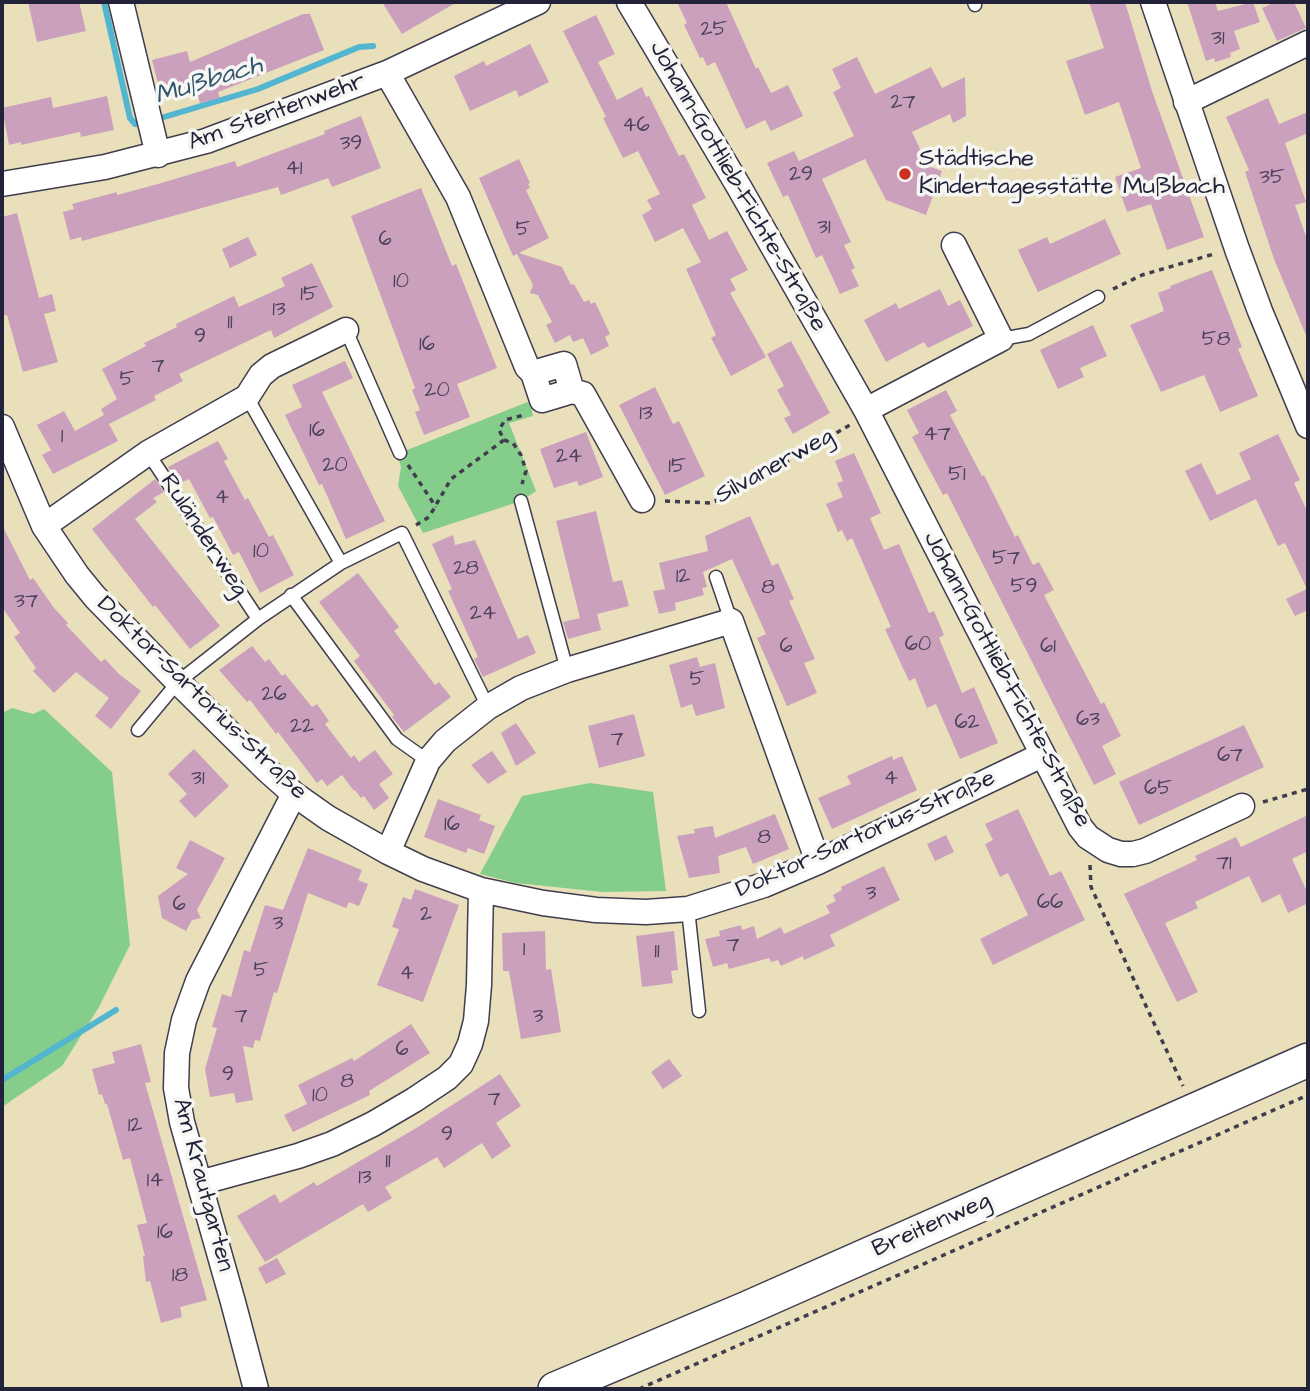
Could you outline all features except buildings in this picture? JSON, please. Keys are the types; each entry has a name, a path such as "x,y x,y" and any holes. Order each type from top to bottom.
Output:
{"main road":[{"name":"Breitenweg","path":"555,1389 745,1309 1308,1059"}],"street":[{"path":"121,2 158,155"},
{"name":"Am Stentenwehr","path":"2,184 105,167 158,155 241,129 387,73 538,2"},
{"name":"Johann-Gottlieb-Fichte-Straße","path":"629,2 868,412 1080,827 1097,844 1121,854 1145,850 1242,806"},
{"path":"1153,2 1260,311 1308,426"},
{"path":"1186,102 1308,43"},
{"path":"387,73 458,197 542,400 572,391 583,394 642,500"},
{"path":"868,412 1001,339 954,245"},
{"name":"Ruländerweg","path":"44,526 148,453 247,397 261,375 272,366 346,330"},
{"path":"533,373 564,364 572,391"},
{"name":"Doktor-Sartorius-Straße","path":"2,427 44,526 61,553 95,597 178,682 294,794 328,818 424,869 481,890 543,903 596,910 646,912 688,909 753,889 818,862 1042,755"},
{"path":"388,852 428,761 445,741 488,707 521,688 567,670 731,621 818,862"},
{"name":"Am Krautgarten","path":"256,1389 182,1122 176,1088 177,1053 184,1020 198,981 294,794"},
{"path":"199,1183 332,1144 414,1100 461,1065 476,1021 481,890"}],"lane":[{"path":"1001,339 1029,334 1098,297"},
{"name":"Ruländerweg","path":"346,330 400,453"},
{"path":"247,397 341,563"},
{"name":"Ruländerweg","path":"148,453 258,619"},
{"path":"522,501 567,670"},
{"path":"138,730 178,682 258,619 341,563 402,533 488,707"},
{"path":"716,577 731,621"},
{"path":"291,595 397,739 428,761"},
{"path":"688,909 699,1011"}],"path":[{"path":"1098,297 1142,275 1237,248"},
{"path":"522,501 521,488 526,471 513,443 504,440 499,430 505,420 532,412 542,400"},
{"name":"Silvanerweg","path":"642,500 710,503 726,497 868,412"},
{"path":"402,533 429,517 451,479 504,440"},
{"path":"400,453 436,507"},
{"path":"1242,806 1308,789"},
{"path":"1097,844 1090,863 1091,887 1195,1111"},
{"path":"639,1389 1308,1095"}],"green space":[{"path":"530,401 533,416 509,423 536,491 521,501 423,533 398,486 401,467 397,454"},
{"path":"12,708 33,714 44,709 112,772 130,945 99,1007 62,1066 2,1107 2,713"},
{"path":"590,783 653,792 666,891 603,892 516,883 480,874 522,796"}],"waterway":[{"name":"Mußbach","path":"104,2 130,118 135,124 143,123"},
{"name":"Mußbach","path":"154,120 258,89 359,47 373,46"},
{"path":"2,1080 116,1010"}],"place":[{"name":"Städtische Kindertagesstätte Mußbach","path":"905,174"}]}
